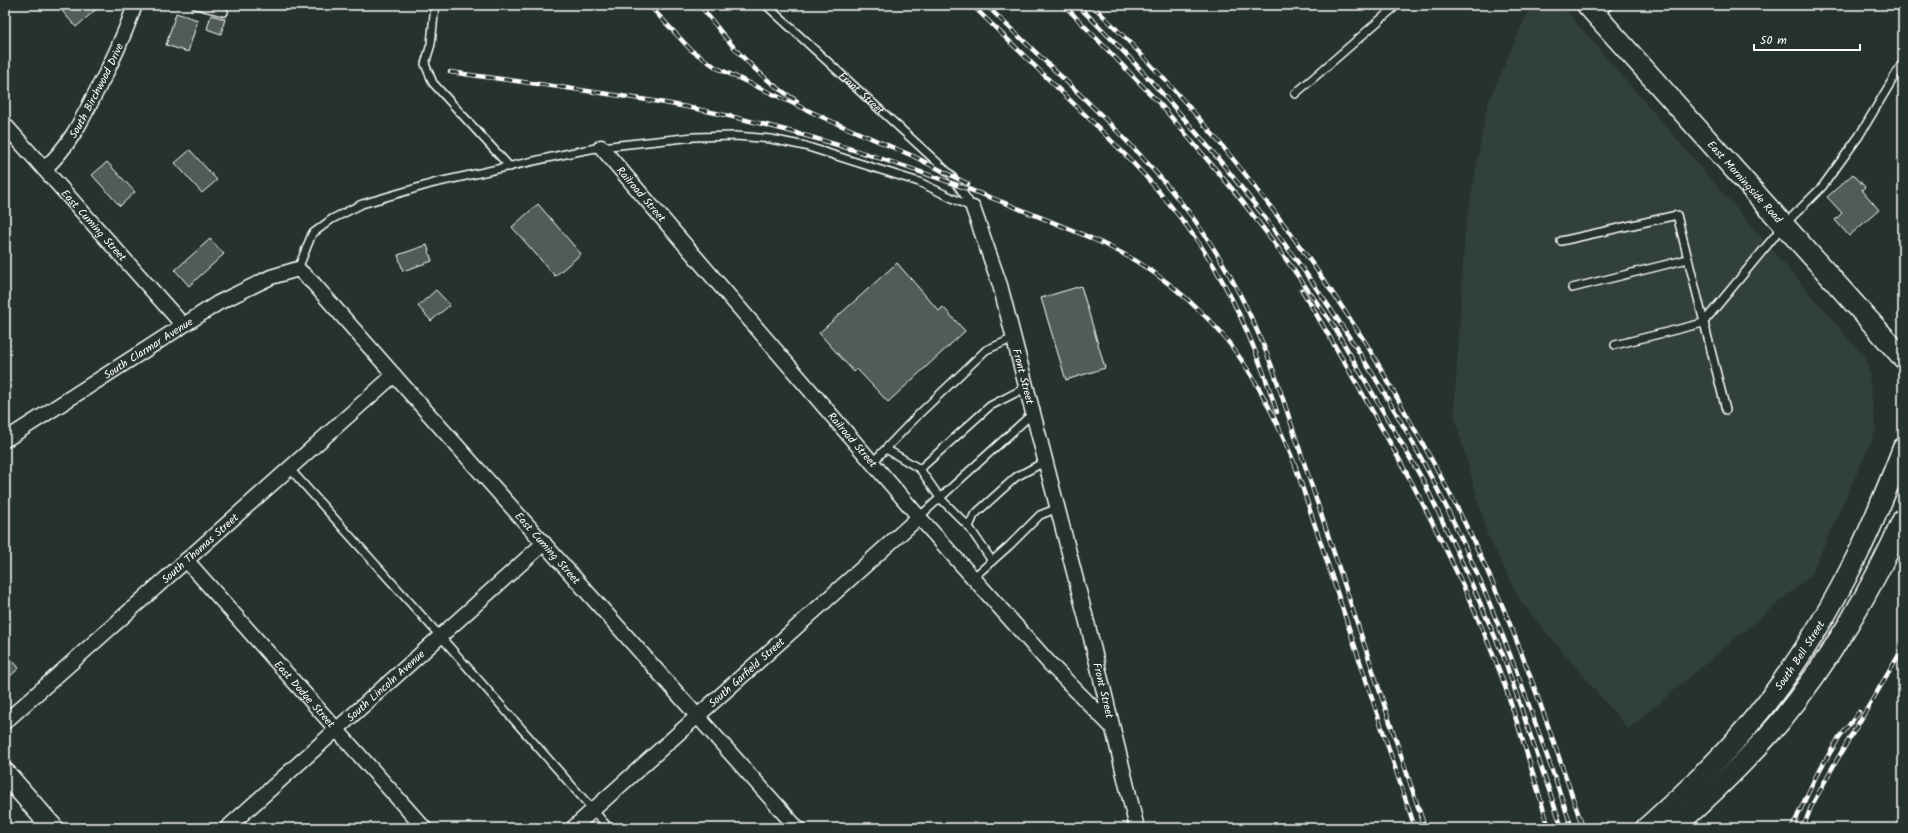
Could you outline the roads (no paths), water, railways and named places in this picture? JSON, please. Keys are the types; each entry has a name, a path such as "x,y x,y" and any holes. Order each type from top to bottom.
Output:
{"main road":[{"name":"East Morningside Road","path":"1598,9 1784,225 1903,358"},
{"name":"South Bell Street","path":"1646,828 1679,799 1748,726 1799,656 1858,554 1903,448"},
{"path":"1679,824 1752,752 1800,696 1850,619 1881,565 1903,519"},
{"path":"5,773 54,828"}],"street":[{"name":"South Birchwood Drive","path":"44,169 63,150 81,121 115,56 135,5"},
{"name":"East Cuming Street","path":"5,125 183,325"},
{"name":"Railroad Street","path":"601,147 872,462 974,578 1050,664 1112,727"},
{"name":"Front Street","path":"973,208 992,257 1027,387 1090,634 1137,828"},
{"name":"East Cuming Street","path":"298,269 314,284 797,828"},
{"name":"South Clarmar Avenue","path":"5,440 183,325 246,289 278,274 298,269"},
{"name":"South Thomas Street","path":"5,722 394,375"},
{"name":"South Garfield Street","path":"573,828 920,516"},
{"name":"South Lincoln Avenue","path":"234,826 337,729 544,543"},
{"name":"East Dodge Street","path":"186,560 424,828"}],"lane":[{"path":"196,5 224,12"},
{"path":"435,5 431,44 424,64 433,83 510,167"},
{"name":"Front Street","path":"766,5 951,175 973,208"},
{"path":"1294,94 1397,5"},
{"path":"1615,345 1703,323 1784,225 1814,197 1826,182 1859,136 1903,62"},
{"path":"298,269 312,234 332,219 362,204 434,183 601,147 694,137 736,136 771,138 805,146 919,182 973,208"},
{"path":"1561,241 1677,215 1726,410"},
{"path":"1572,288 1688,259"},
{"path":"872,462 919,414 986,350 1014,338"},
{"path":"920,469 990,406 1027,387"},
{"path":"920,516 1033,413"},
{"path":"886,449 920,469 940,498 969,527 992,561"},
{"path":"969,527 974,515 1016,477 1046,461"},
{"path":"289,468 440,636 609,828"},
{"path":"974,578 1040,515 1058,508"}],"railway":[{"path":"649,5 691,50 717,68 833,122 913,156 968,184"},
{"path":"700,5 733,46 755,69 781,91 797,101"},
{"path":"972,5 1113,142 1150,181 1184,223 1215,268 1234,303 1257,357 1277,412"},
{"path":"986,5 1096,109 1148,164 1196,222 1208,239 1240,294 1274,372 1425,828"},
{"path":"1064,5 1160,104 1234,191 1270,237 1333,325 1424,482 1466,571 1503,655 1562,828"},
{"path":"1077,5 1116,43 1153,83 1225,167 1322,296 1380,386 1432,479 1473,564 1504,638 1572,828"},
{"path":"1092,5 1169,84 1240,167 1306,254 1367,345 1429,454 1472,538 1495,588 1535,690 1583,828"},
{"path":"450,72 665,103 708,111 794,132 880,158 964,187 1104,244 1136,261 1163,279 1189,301 1220,332 1247,368 1258,387 1278,426 1296,467"},
{"path":"1302,290 1408,475 1456,570 1498,667 1525,747 1549,828"},
{"path":"1294,462 1415,828"},
{"path":"1803,828 1811,807 1831,770 1903,648"},
{"path":"1792,828 1816,776 1837,741 1859,712"}]}
